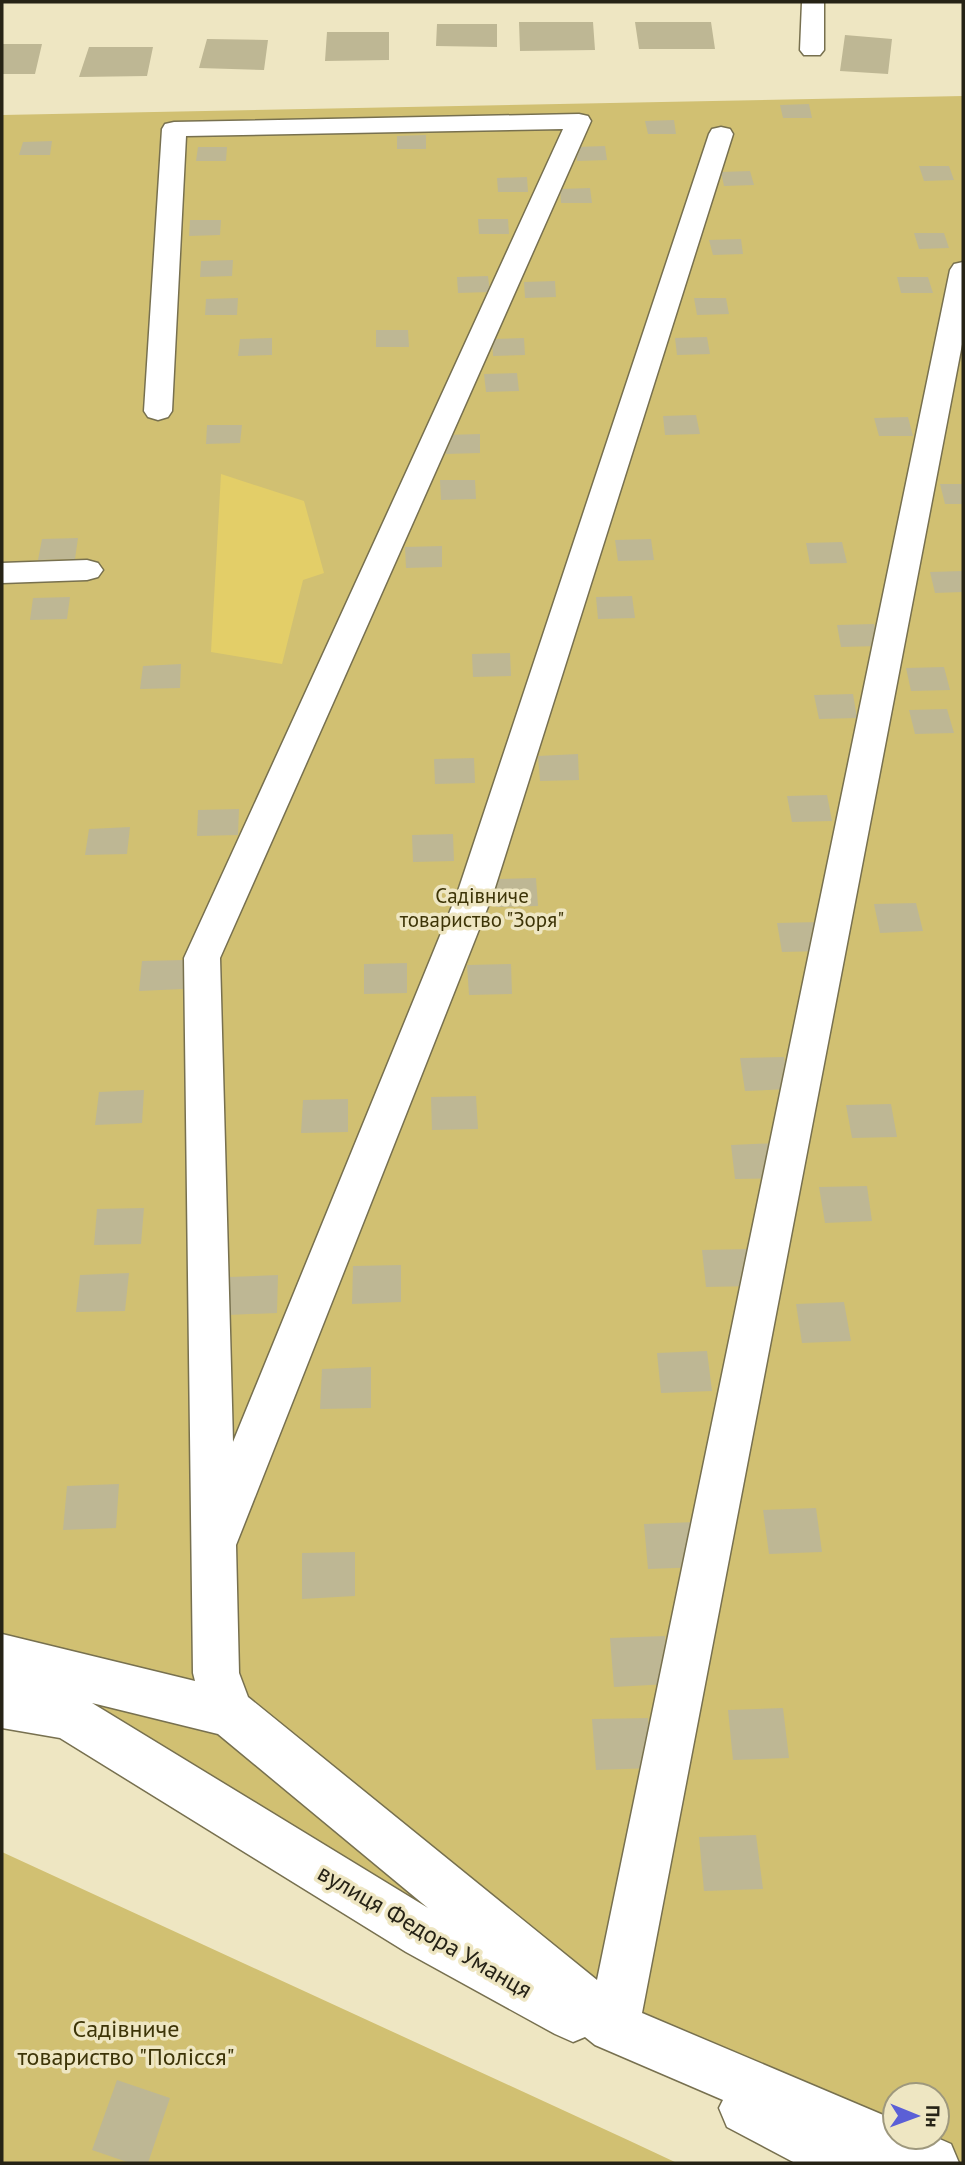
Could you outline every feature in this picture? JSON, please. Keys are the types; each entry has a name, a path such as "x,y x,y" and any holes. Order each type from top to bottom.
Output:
{"street":[{"path":"812,50 813,2"},
{"path":"158,411 174,129 579,121 202,958 216,1673 230,1713"},
{"path":"213,1547 475,894 721,134"},
{"path":"613,2026 963,270"},
{"path":"2,573 87,570"},
{"path":"2,1657 230,1713 613,2026 932,2163"},
{"name":"вулиця Федора Уманця","path":"2,1704 68,1715 424,1934 849,2163"}],"green space":[{"name":"Садівниче товариство \"Зоря\"","path":"963,96 963,2163 891,2163 424,1934 68,1715 2,1699 2,115"},
{"name":"Садівниче товариство \"Полісся\"","path":"2,1852 630,2141 677,2163 2,2163"}],"shaded area":[{"path":"221,474 304,501 324,573 303,580 282,664 211,652"}],"building":[{"path":"519,22 593,22 595,50 520,51"},
{"path":"635,22 711,22 715,49 639,49"},
{"path":"437,24 497,24 497,47 436,46"},
{"path":"327,32 389,32 389,60 325,61"},
{"path":"845,35 892,39 888,74 840,71"},
{"path":"207,39 268,40 264,70 199,68"},
{"path":"2,44 42,44 35,74 2,74"},
{"path":"89,47 153,47 147,76 79,77"},
{"path":"809,104 812,118 783,118 780,105"},
{"path":"674,120 676,134 648,134 645,121"},
{"path":"426,135 426,149 397,149 397,136"},
{"path":"52,141 50,155 19,155 23,142"},
{"path":"605,146 607,160 577,161 576,147"},
{"path":"198,147 227,147 226,161 196,161"},
{"path":"919,166 949,166 954,180 924,181"},
{"path":"750,171 754,185 724,186 721,172"},
{"path":"527,177 528,192 498,192 497,178"},
{"path":"590,188 592,203 561,203 560,189"},
{"path":"478,219 508,219 509,234 479,234"},
{"path":"190,220 221,220 220,235 189,236"},
{"path":"914,233 944,233 949,248 919,249"},
{"path":"741,239 743,254 713,255 709,240"},
{"path":"233,260 232,276 200,277 201,261"},
{"path":"488,276 490,292 458,293 457,277"},
{"path":"897,277 928,277 933,293 901,293"},
{"path":"555,281 556,297 525,298 524,282"},
{"path":"238,298 237,315 205,315 206,299"},
{"path":"694,298 726,298 729,314 697,315"},
{"path":"376,330 408,330 409,347 376,347"},
{"path":"707,337 710,354 677,355 675,338"},
{"path":"272,338 272,355 238,356 240,339"},
{"path":"524,338 525,355 493,356 492,339"},
{"path":"517,373 519,391 486,392 484,374"},
{"path":"696,415 700,434 665,435 663,416"},
{"path":"908,417 913,436 879,436 874,418"},
{"path":"207,425 242,425 240,443 206,444"},
{"path":"480,434 480,453 446,454 446,435"},
{"path":"440,480 475,480 476,499 441,500"},
{"path":"940,484 963,484 963,504 945,504"},
{"path":"78,538 75,559 38,560 42,539"},
{"path":"651,539 654,560 618,561 615,540"},
{"path":"842,542 847,563 810,564 806,543"},
{"path":"442,546 442,567 406,568 405,547"},
{"path":"963,571 963,592 935,593 930,572"},
{"path":"632,596 635,618 598,619 596,597"},
{"path":"70,597 67,619 30,620 33,598"},
{"path":"874,624 880,646 841,647 837,625"},
{"path":"510,653 511,676 473,677 472,654"},
{"path":"181,664 180,688 140,689 143,666"},
{"path":"944,667 950,690 911,691 906,668"},
{"path":"853,694 857,718 819,719 814,695"},
{"path":"947,709 954,733 915,734 909,710"},
{"path":"578,754 579,780 540,781 538,756"},
{"path":"474,758 475,783 435,784 434,759"},
{"path":"827,795 832,821 792,822 787,796"},
{"path":"239,809 238,835 197,836 198,810"},
{"path":"130,827 127,854 85,855 89,829"},
{"path":"453,834 454,861 413,862 412,835"},
{"path":"536,878 538,906 496,907 495,879"},
{"path":"916,903 923,931 880,933 874,904"},
{"path":"819,922 824,951 782,952 777,923"},
{"path":"185,960 183,989 139,991 142,961"},
{"path":"407,963 407,993 364,994 364,964"},
{"path":"511,964 512,994 469,995 467,965"},
{"path":"784,1057 790,1089 745,1091 740,1058"},
{"path":"144,1090 142,1123 95,1125 99,1092"},
{"path":"476,1096 478,1129 432,1130 431,1097"},
{"path":"348,1099 348,1132 301,1133 303,1100"},
{"path":"891,1104 897,1137 852,1138 846,1105"},
{"path":"777,1143 782,1178 735,1179 731,1145"},
{"path":"867,1186 872,1221 825,1223 819,1187"},
{"path":"144,1208 141,1244 94,1245 97,1209"},
{"path":"749,1249 754,1286 706,1287 702,1250"},
{"path":"401,1265 401,1302 352,1304 353,1266"},
{"path":"129,1273 125,1311 76,1312 80,1275"},
{"path":"278,1275 277,1313 228,1315 229,1277"},
{"path":"844,1302 851,1341 802,1343 796,1304"},
{"path":"707,1351 712,1391 661,1393 657,1353"},
{"path":"371,1367 371,1408 320,1409 322,1369"},
{"path":"119,1484 116,1528 63,1530 67,1486"},
{"path":"816,1508 822,1552 769,1554 763,1510"},
{"path":"696,1522 702,1567 648,1569 644,1524"},
{"path":"355,1552 355,1596 302,1599 302,1553"},
{"path":"665,1636 669,1684 614,1687 610,1638"},
{"path":"783,1708 789,1758 733,1760 728,1710"},
{"path":"648,1718 653,1768 596,1770 592,1719"},
{"path":"756,1835 763,1889 704,1891 699,1837"},
{"path":"117,2080 170,2098 148,2163 130,2163 92,2150"}]}
